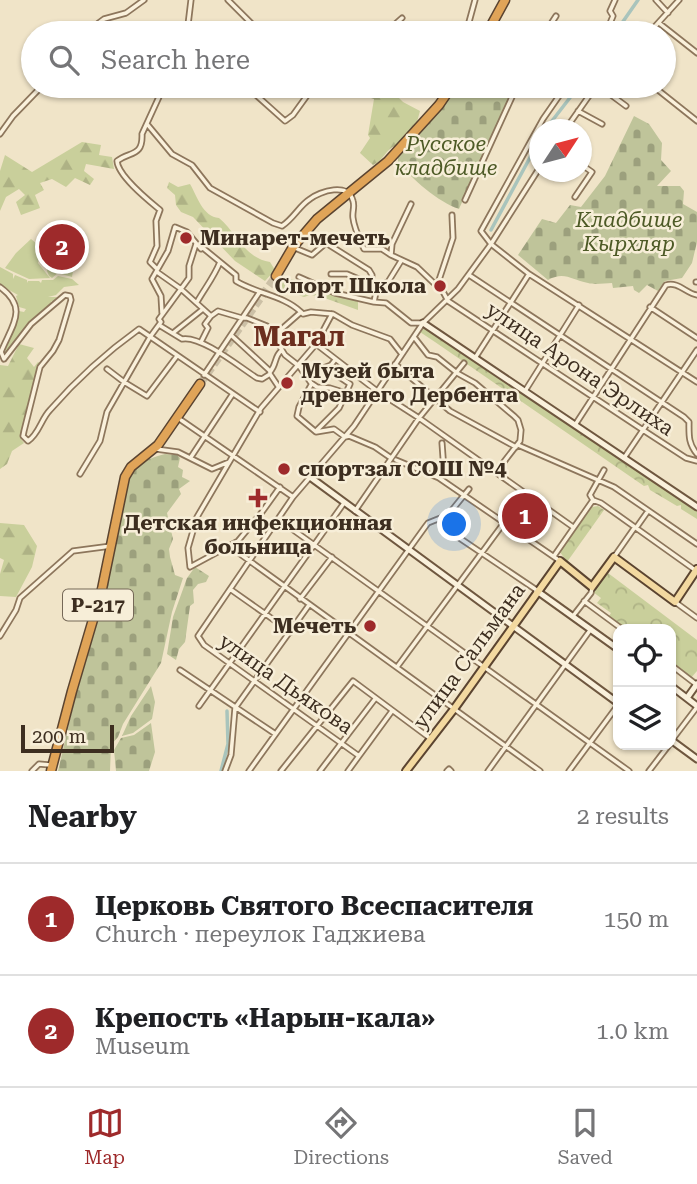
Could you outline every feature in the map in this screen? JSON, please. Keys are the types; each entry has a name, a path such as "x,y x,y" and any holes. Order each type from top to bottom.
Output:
{"highway":[{"path":"494,21 505,0"},
{"path":"276,276 293,247 317,219 388,162 444,98"},
{"name":"Р-217","path":"52,768 99,601 125,477 131,467 153,448 202,380"}],"main road":[{"path":"557,559 592,587 614,557"},
{"path":"614,557 675,601 697,569"},
{"path":"614,557 675,602 697,569"},
{"name":"улица Сальмана","path":"407,771 484,668 557,559"}],"street":[{"path":"101,21 126,13 144,0"},
{"path":"190,21 191,0"},
{"path":"228,0 249,21"},
{"path":"469,21 475,0"},
{"path":"611,21 613,16 610,11 615,0"},
{"path":"656,0 668,13"},
{"path":"661,21 679,0"},
{"path":"553,21 556,16"},
{"path":"676,36 697,53"},
{"path":"0,134 30,98"},
{"path":"159,98 137,151 122,157 117,161 117,167 138,192 160,210 156,222 157,246 150,262 211,316"},
{"path":"259,98 285,121 305,98"},
{"path":"465,200 512,98"},
{"path":"557,98 481,231 491,244 529,274 697,382"},
{"path":"573,119 588,98"},
{"path":"614,98 626,106"},
{"path":"668,98 697,121"},
{"path":"578,111 602,124"},
{"path":"147,124 172,154 192,165 210,188 273,223 282,226 292,220 307,200 326,191 340,190 349,193 354,201 352,217 365,249 383,248 401,261 417,267 436,287 443,290"},
{"path":"291,632 230,589 293,496 345,437 423,323 448,300 469,275 530,182"},
{"path":"575,197 586,182"},
{"path":"391,255 392,244 411,204"},
{"path":"448,300 439,280 453,237 452,215"},
{"path":"80,474 100,441 107,412 159,325 164,310 161,296 152,279 168,251 175,227 187,232 196,244 236,275 236,281 259,293 286,302 303,314 332,314 352,325 390,339 401,353"},
{"path":"293,247 312,255 326,243 369,270 372,275 371,284"},
{"path":"161,316 189,278 189,267 196,244"},
{"path":"331,274 347,274 377,286 388,282 401,261"},
{"path":"196,303 206,284 215,276 220,262"},
{"path":"475,358 529,274"},
{"path":"469,275 663,402 689,422 688,438 697,454"},
{"path":"299,277 335,293 386,303 411,323 423,323 697,507"},
{"path":"575,425 666,285 671,283 697,295"},
{"path":"374,302 377,286"},
{"path":"0,287 13,296 16,306 16,315 1,352 4,359 31,324 65,295 70,296 71,300 59,340 40,367 24,431 25,440 33,438 47,413 102,357 139,328 177,356 202,380 232,394 260,412"},
{"path":"202,380 259,293"},
{"name":"улица Арона Эрлиха","path":"448,300 643,430 687,458 697,461"},
{"path":"525,391 579,305"},
{"path":"650,307 697,338"},
{"path":"173,333 204,309"},
{"path":"201,342 208,328 205,324 218,311 247,318 267,326 281,351 299,366 311,383 317,387 346,393"},
{"path":"272,334 276,334 301,312"},
{"path":"279,487 238,541 190,567 188,548 195,522 260,412 278,386 316,345 332,314"},
{"path":"159,325 182,339 188,337 201,342 257,379 270,373 281,351"},
{"path":"231,334 270,373 278,386"},
{"path":"414,337 428,355 437,357 475,383 518,420 522,435 517,446 496,472"},
{"path":"316,345 377,391 419,418 444,441 496,472 573,527"},
{"path":"624,458 697,350"},
{"path":"107,369 148,396 177,356"},
{"path":"299,366 309,368 313,372 331,365 335,360"},
{"path":"394,363 450,411 517,446 614,487 697,544"},
{"path":"355,511 419,418 464,363"},
{"path":"316,432 339,408 350,384 335,372 331,365"},
{"path":"311,383 297,416 316,432 334,429 345,437 349,436 375,447 383,455 439,478 557,559 573,527 593,500"},
{"path":"191,457 232,394"},
{"path":"181,420 293,496"},
{"path":"439,478 443,471 444,441"},
{"path":"153,448 178,452 212,469 231,460"},
{"path":"604,470 590,495 593,500 697,569"},
{"path":"310,477 613,700"},
{"path":"249,771 428,523 448,515 469,489"},
{"path":"397,667 526,493"},
{"path":"199,706 344,503"},
{"path":"614,557 648,511"},
{"path":"278,519 629,771"},
{"path":"455,535 613,645"},
{"path":"0,636 20,598 73,551 111,546"},
{"path":"229,546 540,771"},
{"path":"300,599 332,557"},
{"path":"573,616 591,593 592,587"},
{"name":"улица Дьякова","path":"230,589 198,639 359,756"},
{"path":"584,601 615,624"},
{"path":"675,602 697,618"},
{"path":"225,771 231,755 236,708 309,605"},
{"path":"488,771 591,629"},
{"path":"676,669 697,684 687,698"},
{"path":"180,670 275,734"},
{"path":"281,771 353,681 431,739"},
{"path":"672,687 697,706 676,734"},
{"path":"320,771 375,699"},
{"path":"348,771 392,711"},
{"path":"569,771 613,711"},
{"path":"676,746 697,759"},
{"path":"649,771 664,750"},
{"path":"32,771 39,764 52,768"}],"green space":[{"path":"371,98 399,98 420,111 417,122 373,165 360,153 370,138 368,135 374,99"},
{"name":"Русское кладбище","path":"509,98 459,209 426,189 398,162 398,155 446,100"},
{"name":"Кладбище Кырхляр","path":"634,116 649,124 662,143 661,160 671,171 657,186 680,186 684,191 683,204 697,212 697,242 692,263 682,278 665,281 658,291 647,285 639,293 633,286 613,288 612,283 591,284 564,276 548,280 518,255 542,219 556,223 570,205 581,207 605,176"},
{"path":"82,142 101,145 99,155 112,157 114,169 86,164 84,171 94,179 90,185 75,178 66,187 52,179 40,183 44,190 35,195 40,208 21,215 16,202 25,195 19,189 6,197 0,211 0,171 5,155 32,172"},
{"path":"169,182 178,187 190,184 209,214 219,218 253,255 270,262 275,270 265,281 235,261 193,217 181,212 176,205 175,195 167,188"},
{"path":"31,239 38,242 65,268 73,271 72,277 58,273 52,278 49,276 48,261 44,257 39,258 38,263 50,278 29,279 5,268"},
{"path":"0,267 13,274 13,279 15,275 27,280 27,283 41,283 42,280 53,280 58,276 72,279 79,285 64,287 56,295 48,297 57,297 21,332 7,356 4,356 4,349 19,311 24,312 26,309 19,307 18,295 0,285"},
{"path":"282,277 324,286 358,302 358,310 319,296 304,297 289,292 274,282"},
{"path":"425,326 697,509 697,519 681,509 681,505 677,506 650,490 648,485 644,486 420,332"},
{"path":"19,344 34,348 27,358 34,367 40,363 22,432 21,439 24,443 12,451 7,464 0,469 0,365 8,366"},
{"path":"165,454 177,455 180,458 178,467 183,470 182,477 190,481 179,489 181,494 167,513 173,539 169,549 170,557 175,575 183,578 172,612 161,663 111,745 110,771 58,771 83,664 102,608 126,481 142,463"},
{"path":"598,506 604,510 567,562 560,552 592,507"},
{"path":"0,523 24,525 37,546 32,567 16,597 0,596 0,574 4,560 0,558"},
{"path":"195,567 209,576 206,582 198,584 193,590 194,603 190,606 185,642 179,649 176,660 167,654 173,617 187,578"},
{"path":"608,573 676,624 616,624 609,616 611,613 597,603 601,598 593,592"},
{"path":"676,624 697,640 697,671 690,679 676,669"},
{"path":"151,686 155,702 152,719 133,733 122,736 131,716"},
{"path":"151,723 155,752 149,771 116,771 114,750 121,738 134,735"}],"waterway":[{"path":"623,21 638,0"},
{"path":"554,119 570,98"},
{"path":"491,230 529,159"},
{"path":"221,771 228,744 227,711"}],"tunnel":[{"path":"200,384 276,276"}],"place":[{"name":"Минарет-мечеть","path":"186,238"},
{"name":"Крепость «Нарын-кала»","path":"62,247"},
{"name":"Спорт Школа","path":"440,286"},
{"name":"Музей быта древнего Дербента","path":"287,383"},
{"name":"спортзал СОШ №4","path":"284,469"},
{"name":"Детская инфекционная больница","path":"258,498"},
{"name":"Церковь Святого Всеспасителя","path":"525,516"},
{"name":"Мечеть","path":"370,626"}],"district":[{"name":"Магал","path":"299,336"}]}
